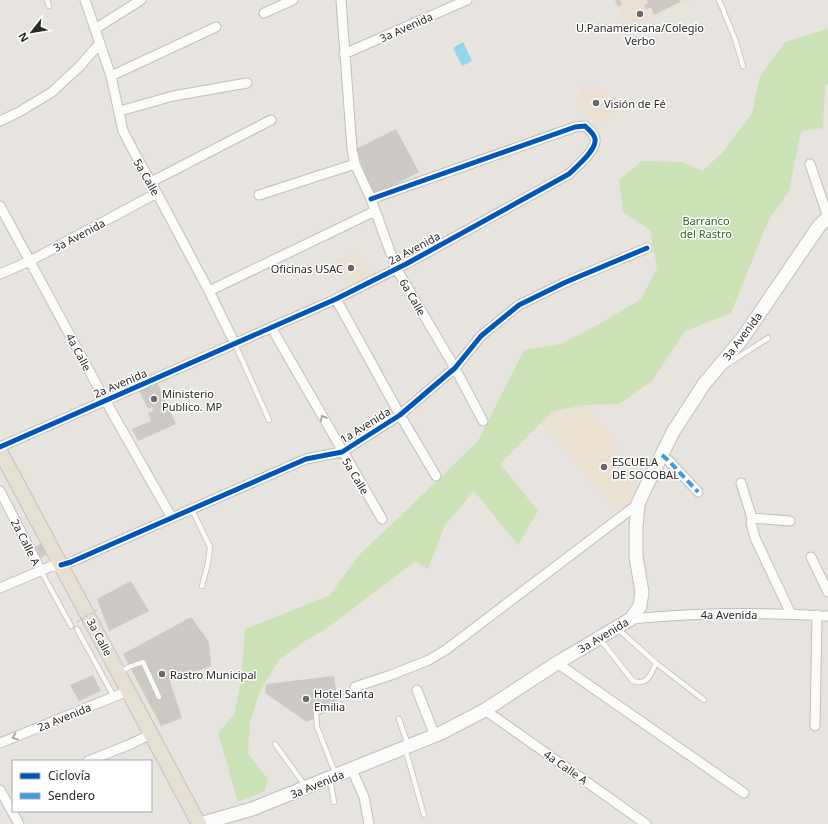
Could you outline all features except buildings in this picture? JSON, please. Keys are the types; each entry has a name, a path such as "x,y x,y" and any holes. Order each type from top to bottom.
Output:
{"main road":[{"name":"3a Avenida","path":"200,824 252,810 434,736 485,710 557,663 631,619 640,606 642,592 636,557 638,504 673,432 704,384 742,339 819,226 828,217"},
{"name":"3a Calle","path":"0,451 59,564 200,824"}],"street":[{"name":"5a Calle","path":"85,0 111,76 120,111 123,131 209,291 235,344"},
{"path":"95,29 141,0"},
{"path":"264,13 293,0"},
{"name":"6a Calle","path":"341,0 352,149 355,164 371,200 396,268 455,368 483,421"},
{"name":"3a Avenida","path":"344,54 467,0"},
{"path":"111,76 216,27"},
{"path":"0,121 19,112 52,92 80,66 99,44"},
{"path":"120,111 174,96 247,83"},
{"path":"151,182 271,120"},
{"name":"2a Avenida","path":"0,447 336,299 396,268 569,174 590,152 596,141 595,137 585,126 575,127 371,200"},
{"path":"259,195 355,164"},
{"path":"810,164 828,217"},
{"name":"3a Avenida","path":"0,274 30,261 157,194"},
{"name":"4a Calle","path":"0,206 105,400 172,518"},
{"path":"209,291 375,211"},
{"name":"1a Avenida","path":"0,588 59,564 72,562 306,459 342,452 400,415 455,368 481,336 519,304 566,282 647,248"},
{"path":"336,299 400,415 436,476"},
{"name":"5a Calle","path":"271,327 382,520"},
{"path":"662,456 669,461 698,492"},
{"path":"741,483 752,518 751,523 755,538 791,614"},
{"name":"2a Calle A","path":"0,491 41,571"},
{"path":"355,686 391,675 429,660 446,649 638,504"},
{"path":"752,518 790,521"},
{"path":"811,557 828,592"},
{"name":"4a Avenida","path":"631,619 682,614 791,614 828,616"},
{"path":"815,726 818,615"},
{"path":"557,663 744,793"},
{"path":"417,690 434,736"},
{"name":"2a Avenida","path":"0,743 128,691"},
{"name":"4a Calle A","path":"485,710 646,824"},
{"path":"90,760 151,734"},
{"path":"352,770 364,797 369,824"},
{"path":"0,790 12,811"},
{"path":"12,812 19,824"}],"lane":[{"path":"47,0 49,6"},
{"path":"719,0 735,39 743,66"},
{"path":"711,375 768,338"},
{"path":"235,344 270,420"},
{"path":"192,510 210,547 208,563 202,586"},
{"path":"41,571 71,626"},
{"path":"616,627 656,663 704,700"},
{"path":"77,629 114,697"},
{"path":"598,638 633,681 638,683 649,678 656,663"},
{"path":"119,673 129,667 143,662 159,698"},
{"path":"334,802 333,778 317,727 316,712 340,704"},
{"path":"399,719 424,815"},
{"path":"275,744 307,788"}],"path":[{"path":"77,622 97,610"}],"shaded area":[{"name":"U.Panamericana/Colegio Verbo","path":"614,0 692,0 627,29"},
{"name":"Visión de Fé","path":"595,86 612,97 620,109 594,129 593,120 584,113 575,112 580,87"},
{"name":"Oficinas USAC","path":"356,250 370,272 346,285 333,263"},
{"name":"ESCUELA DE SOCOBAL","path":"554,370 615,439 642,495 620,516 523,401"}],"green space":[{"name":"Barranco del Rastro","path":"828,29 828,84 825,86 823,128 801,131 789,191 768,221 731,313 685,331 652,381 619,404 585,405 553,411 500,464 538,511 518,545 474,491 445,525 428,569 415,561 329,627 305,641 279,660 260,691 250,722 248,753 268,779 265,791 238,802 218,733 234,715 241,681 245,629 330,595 360,554 478,441 524,350 560,344 596,326 641,299 657,268 650,230 623,212 619,180 642,161 682,162 702,171 721,154 752,113 760,76 785,42"}],"water":[{"path":"463,42 472,61 462,66 453,48"}],"marked path":[{"path":"662,455 698,492"}],"cycle path":[{"path":"0,447 336,299 406,264 569,174 581,163 593,148 595,139 585,126 575,127 371,199"},
{"path":"61,565 71,562 306,459 342,452 400,415 455,368 481,336 519,305 566,282 647,248"}],"place":[{"name":"U.Panamericana/Colegio Verbo","path":"640,14"},
{"name":"Visión de Fé","path":"596,103"},
{"name":"Oficinas USAC","path":"351,268"},
{"name":"Ministerio Publico. MP","path":"154,399"},
{"name":"ESCUELA DE SOCOBAL","path":"604,467"},
{"name":"Rastro Municipal","path":"162,674"},
{"name":"Hotel Santa Emilia","path":"306,699"}]}
